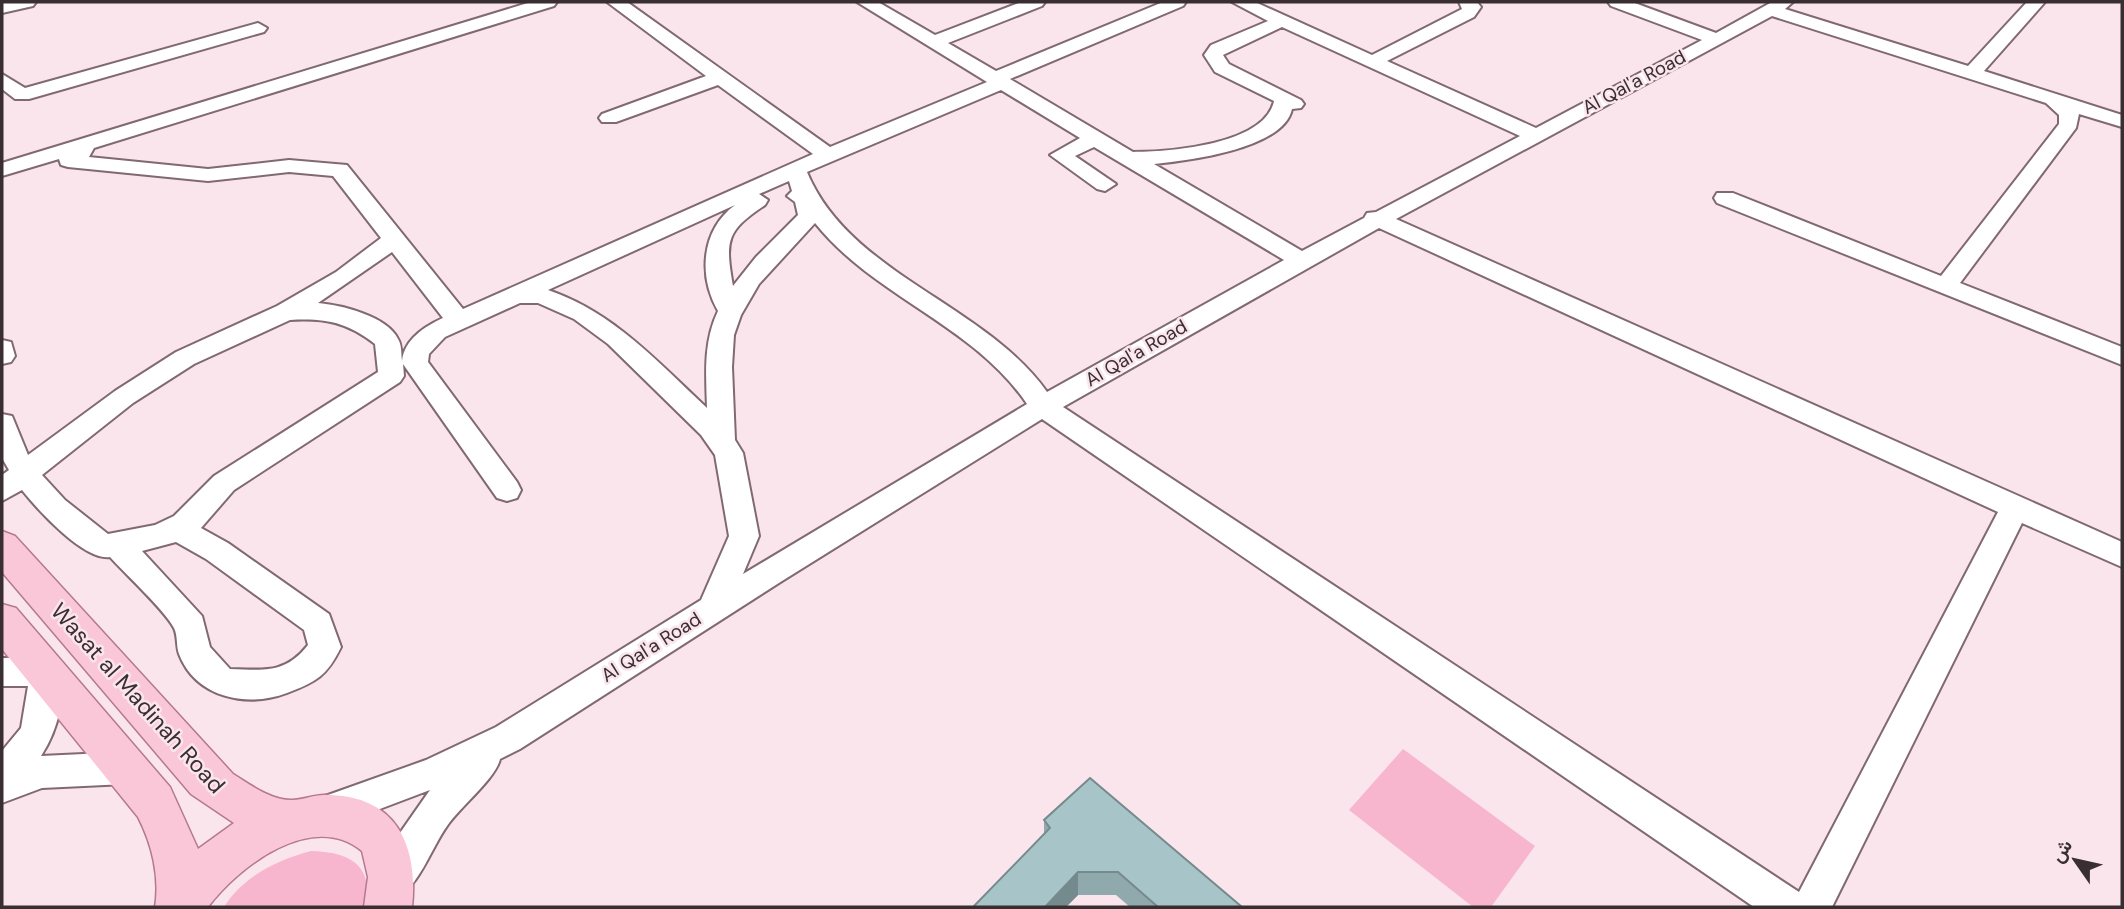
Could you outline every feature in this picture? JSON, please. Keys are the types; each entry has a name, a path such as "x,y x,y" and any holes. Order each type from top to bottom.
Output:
{"main road":[{"name":"Wasat al Madinah Road","path":"2,546 207,780 233,801 258,813 302,819"},
{"path":"3,624 154,802 169,828 180,861 179,906"},
{"path":"179,906 191,887 230,851 270,828 302,819 347,817 375,830 390,854 391,894"}],"street":[{"path":"2,8 27,2"},
{"path":"477,2 496,18"},
{"path":"2,170 548,2"},
{"path":"616,2 828,155"},
{"path":"866,2 1300,260"},
{"path":"935,42 1036,2"},
{"path":"507,490 415,363 416,352 436,331 1177,2"},
{"path":"1241,2 1534,135"},
{"path":"1372,62 1468,13 1472,7 1468,2"},
{"path":"1617,2 1716,39"},
{"path":"1972,73 2036,2"},
{"path":"1777,6 2122,121"},
{"name":"Al Qal'a Road","path":"302,819 405,785 508,738 713,607 1043,407 1375,218 1777,6"},
{"path":"1130,158 1158,160 1239,141 1267,129 1281,118 1289,102 1222,68 1213,55 1218,49 1282,21"},
{"path":"2,101 258,28"},
{"path":"609,118 719,78"},
{"path":"2,80 22,95"},
{"path":"1945,286 2068,124 2069,114 2053,99"},
{"path":"2068,124 2085,120 2122,121"},
{"path":"1096,138 1060,155 1105,184"},
{"path":"99,140 68,161 208,175 289,166 339,170 458,320"},
{"path":"795,170 798,188 827,227 1011,365 1043,407 1787,907"},
{"path":"729,309 722,298 715,242 730,218 759,198 783,191 805,198"},
{"path":"721,442 719,355 729,309 748,281 810,216 805,198"},
{"path":"1726,198 2122,357"},
{"path":"1375,218 2122,555"},
{"path":"12,481 124,397 185,358 286,312 344,276 394,239"},
{"path":"515,295 542,296 583,313 617,338 669,385 729,453 744,536 713,607"},
{"path":"12,481 103,546 180,530 209,503 224,483 391,376 387,341 366,323 333,310 286,312"},
{"path":"2,348 2,356"},
{"path":"2,423 17,465 12,481"},
{"path":"1811,907 2015,507"},
{"path":"117,544 191,625 194,652 222,683 268,685 307,671 326,647 318,622 217,551 180,530"},
{"path":"2,672 46,672 44,719 24,755 2,774"},
{"name":"Al Qal'a Road","path":"391,894 427,820 456,785 508,738"},
{"path":"2,787 42,772 126,768"}],"shaded area":[{"path":"1403,749 1535,846 1491,907 1473,907 1349,810"},
{"path":"311,851 336,854 356,863 366,880 365,907 224,907 251,878 286,859"}],"building":[{"path":"1090,778 1242,907 1158,907 1118,872 1078,872 1045,907 973,907 1050,828 1044,820"}]}
